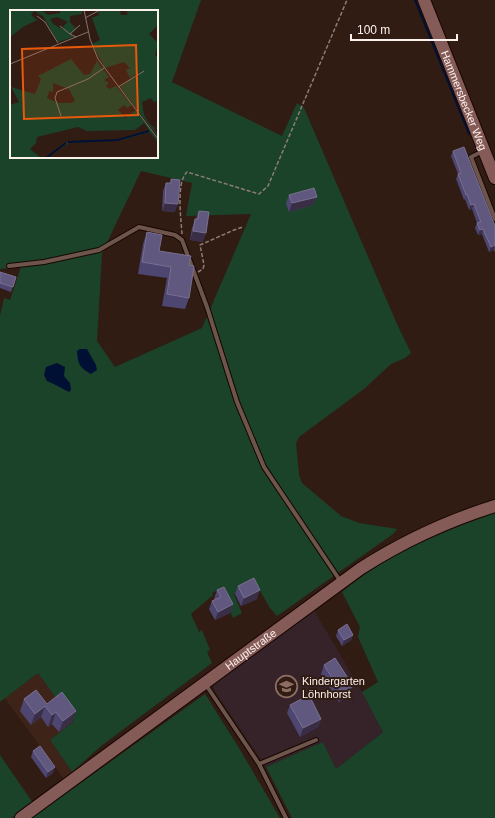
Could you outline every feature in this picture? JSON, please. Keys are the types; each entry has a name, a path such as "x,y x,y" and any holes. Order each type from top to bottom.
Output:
{"street":[{"name":"Hammersbecker Weg","path":"424,0 495,178"},
{"name":"Hauptstraße","path":"21,818 204,682 342,582 386,553 429,531 495,506"}],"lane":[{"path":"484,150 471,157 495,218"},
{"path":"9,266 44,262 99,250 139,227 176,234 182,240 208,307 236,402 264,467 342,582"},
{"path":"204,682 258,764 286,818"},
{"path":"258,764 316,740"}],"path":[{"path":"182,240 181,186 183,175 187,172 259,194 268,186 347,0"},
{"path":"195,274 204,266 200,245 243,227"}],"shaded area":[{"name":"Kindergarten Löhnhorst","path":"314,610 369,704 383,732 336,769 323,742 266,767 214,690 214,685"},
{"path":"38,673 73,722 50,740 72,772 64,779 5,698"}],"green space":[{"path":"0,0 201,0 172,82 282,136 297,103 304,108 397,324 411,353 405,358 391,364 364,389 299,437 296,443 299,475 302,483 341,516 359,523 397,529 393,534 277,616 270,608 255,582 234,594 242,613 233,618 220,589 212,593 213,595 191,614 199,632 202,630 210,650 207,652 212,663 101,746 72,772 50,740 73,722 38,673 0,702 0,316 4,298 10,300 21,267 0,269","holes":["141,171 192,183 186,216 251,214 202,328 115,367 97,341 102,253"]},
{"path":"495,513 495,818 292,818 266,767 323,742 336,769 383,732 362,692 378,682 358,637 360,627 342,592 374,568 403,551 448,531"},
{"path":"205,694 280,818 32,818"},
{"path":"0,755 33,803 11,818 0,818"}],"water":[{"path":"80,349 87,349 96,365 97,370 91,374 82,367 79,362 77,351"},
{"path":"57,363 65,367 64,376 70,383 71,390 69,392 47,381 44,375 46,367"}],"building":[{"path":"464,147 495,226 495,245 491,247 483,229 480,230 477,223 481,222 474,204 471,205 458,174 461,173 453,151"},
{"path":"171,179 180,180 178,204 165,203 166,183 171,183"},
{"path":"314,188 317,197 292,203 289,195"},
{"path":"199,211 209,212 206,233 193,231 195,219 198,219"},
{"path":"147,232 162,235 159,251 191,256 189,265 194,266 189,298 167,294 171,267 142,262"},
{"path":"0,272 16,277 13,287 0,283"},
{"path":"254,578 260,590 244,598 238,586"},
{"path":"224,587 233,604 218,612 212,601 221,597 217,590"},
{"path":"347,624 353,635 344,640 338,630"},
{"path":"335,658 353,686 342,694 324,665"},
{"path":"36,690 47,704 62,692 76,711 63,721 56,712 52,715 45,706 35,714 24,699"},
{"path":"309,695 321,719 303,728 290,705"},
{"path":"40,746 55,767 48,772 33,751"}],"waterway":[{"path":"415,0 469,134"}],"place":[{"name":"Kindergarten Löhnhorst","path":"287,687"}]}
